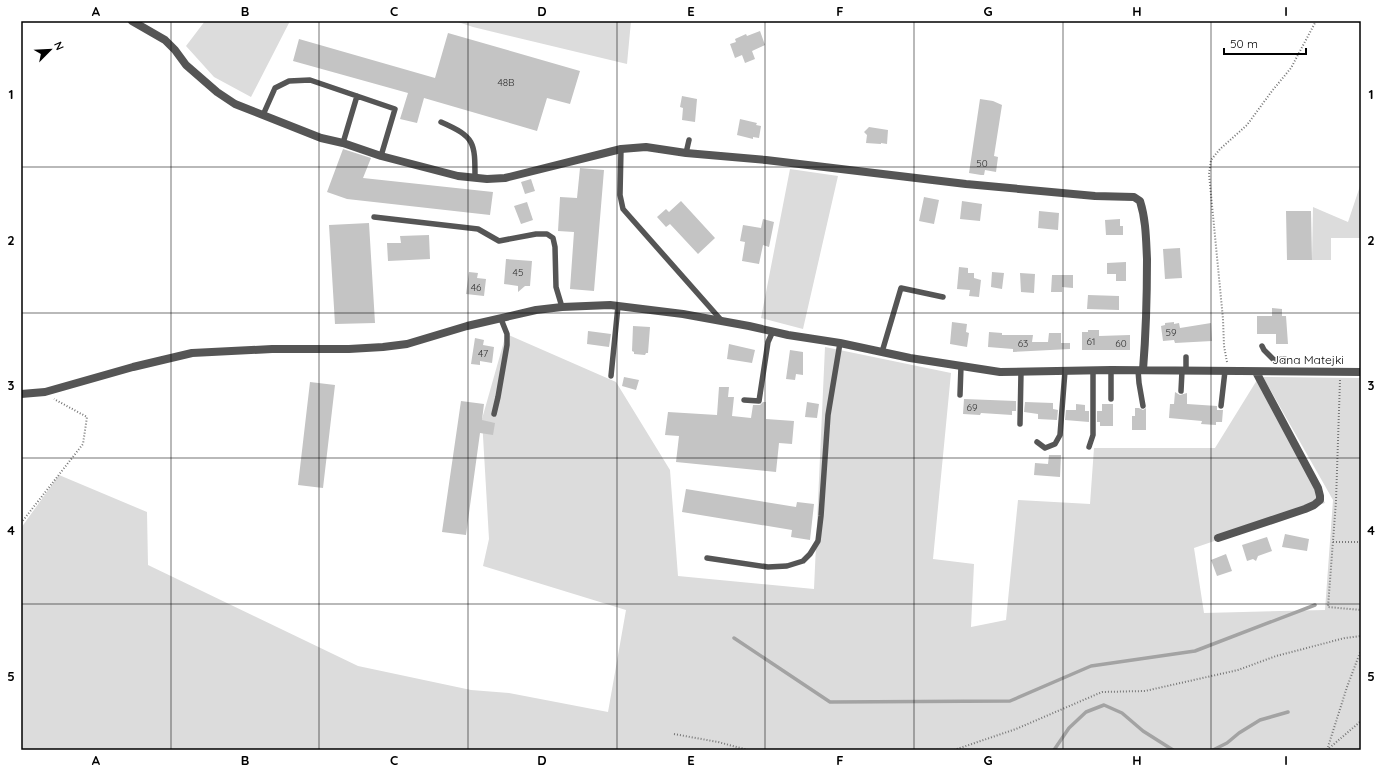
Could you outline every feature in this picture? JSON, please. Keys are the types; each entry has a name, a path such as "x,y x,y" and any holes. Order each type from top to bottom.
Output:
{"street":[{"path":"132,21 164,40 175,50 186,66 217,92 235,104 321,138 343,143 381,156 458,176 487,179 506,178 621,149 646,147 686,153 766,160 966,184 1095,196 1134,197 1140,201 1146,227 1147,285 1141,370"},
{"name":"Jana Matejki","path":"21,394 45,392 133,367 192,353 272,349 349,349 407,344 466,326 536,310 562,306 618,306 683,314 882,352 1000,372 1111,370 1361,372"},
{"path":"1218,538 1305,509 1314,505 1320,500 1318,488 1256,372"}],"lane":[{"path":"263,115 275,88 289,81 310,80 395,109 381,156"},
{"path":"343,143 357,96"},
{"path":"441,122 458,130 470,139 475,150 475,178"},
{"path":"686,153 689,140"},
{"path":"621,149 620,195 623,209 722,321"},
{"path":"374,217 478,229 499,241 536,234 547,234 553,238 555,247 556,287 562,306"},
{"path":"882,352 901,288 943,297"},
{"path":"611,376 618,306"},
{"path":"494,414 507,345 507,334 501,319"},
{"path":"744,400 759,401 768,342 773,331"},
{"path":"707,558 768,567 788,566 803,561 810,554 818,541 828,415 840,343"},
{"path":"1262,346 1274,360 1274,372"},
{"path":"1181,391 1186,357"},
{"path":"1274,360 1285,359"},
{"path":"960,395 961,366"},
{"path":"1111,370 1111,399"},
{"path":"1141,370 1139,383 1143,406"},
{"path":"1037,442 1046,448 1055,444 1060,436 1065,371"},
{"path":"1089,447 1093,435 1094,371"},
{"path":"1221,406 1227,371"},
{"path":"1020,424 1022,372"}],"path":[{"path":"1227,371 1224,346 1223,312 1209,174 1212,160 1220,149 1247,125 1291,68 1316,21"},
{"path":"1340,372 1336,501 1328,607 1361,610"},
{"path":"21,523 83,444 87,417 57,401 45,392"},
{"path":"1333,542 1361,542"},
{"path":"954,750 1016,729 1102,692 1145,691 1238,670 1276,656 1345,638 1361,636"},
{"path":"1327,750 1346,687 1361,650"},
{"path":"1327,750 1361,721"},
{"path":"674,734 718,742 748,750"}],"shaded area":[{"path":"205,21 290,21 251,97 214,77 186,46"},
{"path":"455,21 631,21 627,64 473,27"},
{"path":"790,169 838,176 803,329 761,318"},
{"path":"1361,183 1361,238 1331,238 1331,260 1312,260 1313,207 1348,222"},
{"path":"506,334 616,382 670,470 678,576 814,589 825,347 951,373 933,559 974,564 971,627 1006,620 1018,500 1090,504 1094,448 1215,448 1257,380 1325,503 1194,548 1204,613 1325,610 1333,500 1263,377 1361,378 1361,750 21,750 21,528 59,475 147,512 148,565 358,666 471,690 509,693 608,712 626,610 483,566 489,539 482,419"}],"building":[{"path":"760,31 765,45 752,51 755,59 745,63 742,55 735,58 730,44 736,42 735,39 746,34 747,36"},
{"path":"448,33 580,71 570,104 547,98 537,131 424,98 417,123 400,119 408,93 293,61 299,39 435,78"},
{"path":"682,96 697,99 695,122 682,120 683,108 680,107"},
{"path":"980,99 993,101 1002,105 994,156 998,157 996,172 985,170 984,175 969,173"},
{"path":"740,119 757,123 756,125 761,126 759,138 753,137 753,139 737,135"},
{"path":"869,127 888,130 887,144 866,143 867,135 864,132"},
{"path":"343,149 371,158 363,178 493,192 490,215 347,199 327,192"},
{"path":"580,168 604,170 594,291 570,289 574,232 558,231 560,197 577,198"},
{"path":"531,179 535,191 525,194 521,182"},
{"path":"924,197 939,200 934,224 919,221"},
{"path":"681,201 715,238 698,254 670,224 666,227 657,217 666,209 669,212"},
{"path":"962,201 982,204 980,221 960,219"},
{"path":"527,202 533,220 521,224 514,206"},
{"path":"1039,211 1059,213 1058,230 1038,228"},
{"path":"1286,211 1311,211 1312,260 1287,260"},
{"path":"763,219 774,222 769,247 763,245 759,264 742,261 745,242 740,241 743,225 761,228"},
{"path":"1120,219 1120,226 1123,226 1123,235 1106,235 1105,220"},
{"path":"369,223 375,323 335,324 329,225"},
{"path":"429,235 430,259 388,261 387,243 401,243 400,236"},
{"path":"1180,248 1182,278 1165,279 1163,249"},
{"path":"506,259 532,261 530,286 525,286 518,292 518,286 504,284"},
{"path":"1126,262 1126,281 1116,281 1116,274 1107,274 1107,263"},
{"path":"959,267 968,268 968,273 974,273 974,278 981,280 979,297 969,296 970,290 957,289"},
{"path":"469,272 478,273 477,278 486,279 484,296 466,294"},
{"path":"992,272 1004,273 1002,289 991,287"},
{"path":"1020,273 1035,274 1034,293 1021,292"},
{"path":"1052,275 1073,275 1073,288 1062,287 1062,292 1051,292"},
{"path":"1088,295 1119,296 1119,310 1087,309"},
{"path":"1272,308 1282,309 1282,316 1286,316 1288,344 1276,344 1276,334 1257,334 1257,316 1272,316"},
{"path":"952,322 967,324 966,332 969,333 967,347 950,344"},
{"path":"1174,322 1174,324 1179,323 1180,328 1211,323 1212,341 1175,343 1174,340 1163,341 1161,326 1165,325 1165,323"},
{"path":"633,326 650,327 648,353 645,355 634,354 632,351"},
{"path":"1088,330 1099,330 1099,336 1130,335 1130,350 1082,350 1082,332 1088,332"},
{"path":"588,331 611,334 609,347 587,344"},
{"path":"989,332 1002,333 1002,335 1033,335 1032,342 1048,342 1049,333 1061,333 1061,343 1070,343 1070,349 1013,352 1013,349 988,347"},
{"path":"475,338 484,340 483,345 494,347 492,363 480,361 480,365 471,364"},
{"path":"729,344 755,350 752,363 727,359"},
{"path":"790,350 803,352 803,375 796,374 795,380 786,379"},
{"path":"624,377 639,380 636,390 622,386"},
{"path":"310,382 335,385 323,488 298,485"},
{"path":"719,387 729,387 728,397 734,397 732,416 751,418 753,405 760,405 763,402 766,402 766,419 794,421 792,444 779,443 776,472 676,462 679,436 665,435 668,412 717,415"},
{"path":"1175,392 1180,395 1187,393 1187,404 1217,406 1217,410 1223,410 1222,422 1216,422 1216,425 1201,424 1202,421 1169,418 1170,404 1174,404"},
{"path":"964,399 1016,401 1016,411 1012,411 1012,415 981,413 980,415 963,414"},
{"path":"461,401 484,404 482,420 495,423 493,435 480,433 466,535 442,532"},
{"path":"807,402 819,404 817,418 805,417"},
{"path":"1025,402 1053,403 1053,409 1058,410 1057,420 1038,419 1038,414 1024,412"},
{"path":"1076,404 1085,405 1085,411 1089,411 1089,422 1065,420 1066,410 1076,410"},
{"path":"1102,404 1113,404 1113,426 1100,426 1100,422 1097,422 1097,411 1102,411"},
{"path":"1135,408 1143,410 1146,408 1146,430 1132,430 1132,416 1135,416"},
{"path":"1049,455 1061,455 1060,477 1034,475 1035,463 1048,464"},
{"path":"686,489 796,507 797,502 814,504 810,540 791,537 792,530 682,512"},
{"path":"1285,534 1309,539 1307,551 1282,547"},
{"path":"1267,537 1272,551 1258,556 1256,561 1253,559 1247,561 1242,545"},
{"path":"1226,554 1232,571 1217,576 1211,560"}],"waterway":[{"path":"734,638 830,702 1010,701 1091,666 1195,651 1315,605"},
{"path":"1054,750 1069,728 1086,712 1104,705 1122,713 1143,731 1173,750"},
{"path":"1213,750 1227,743 1239,733 1260,720 1288,712"}]}
